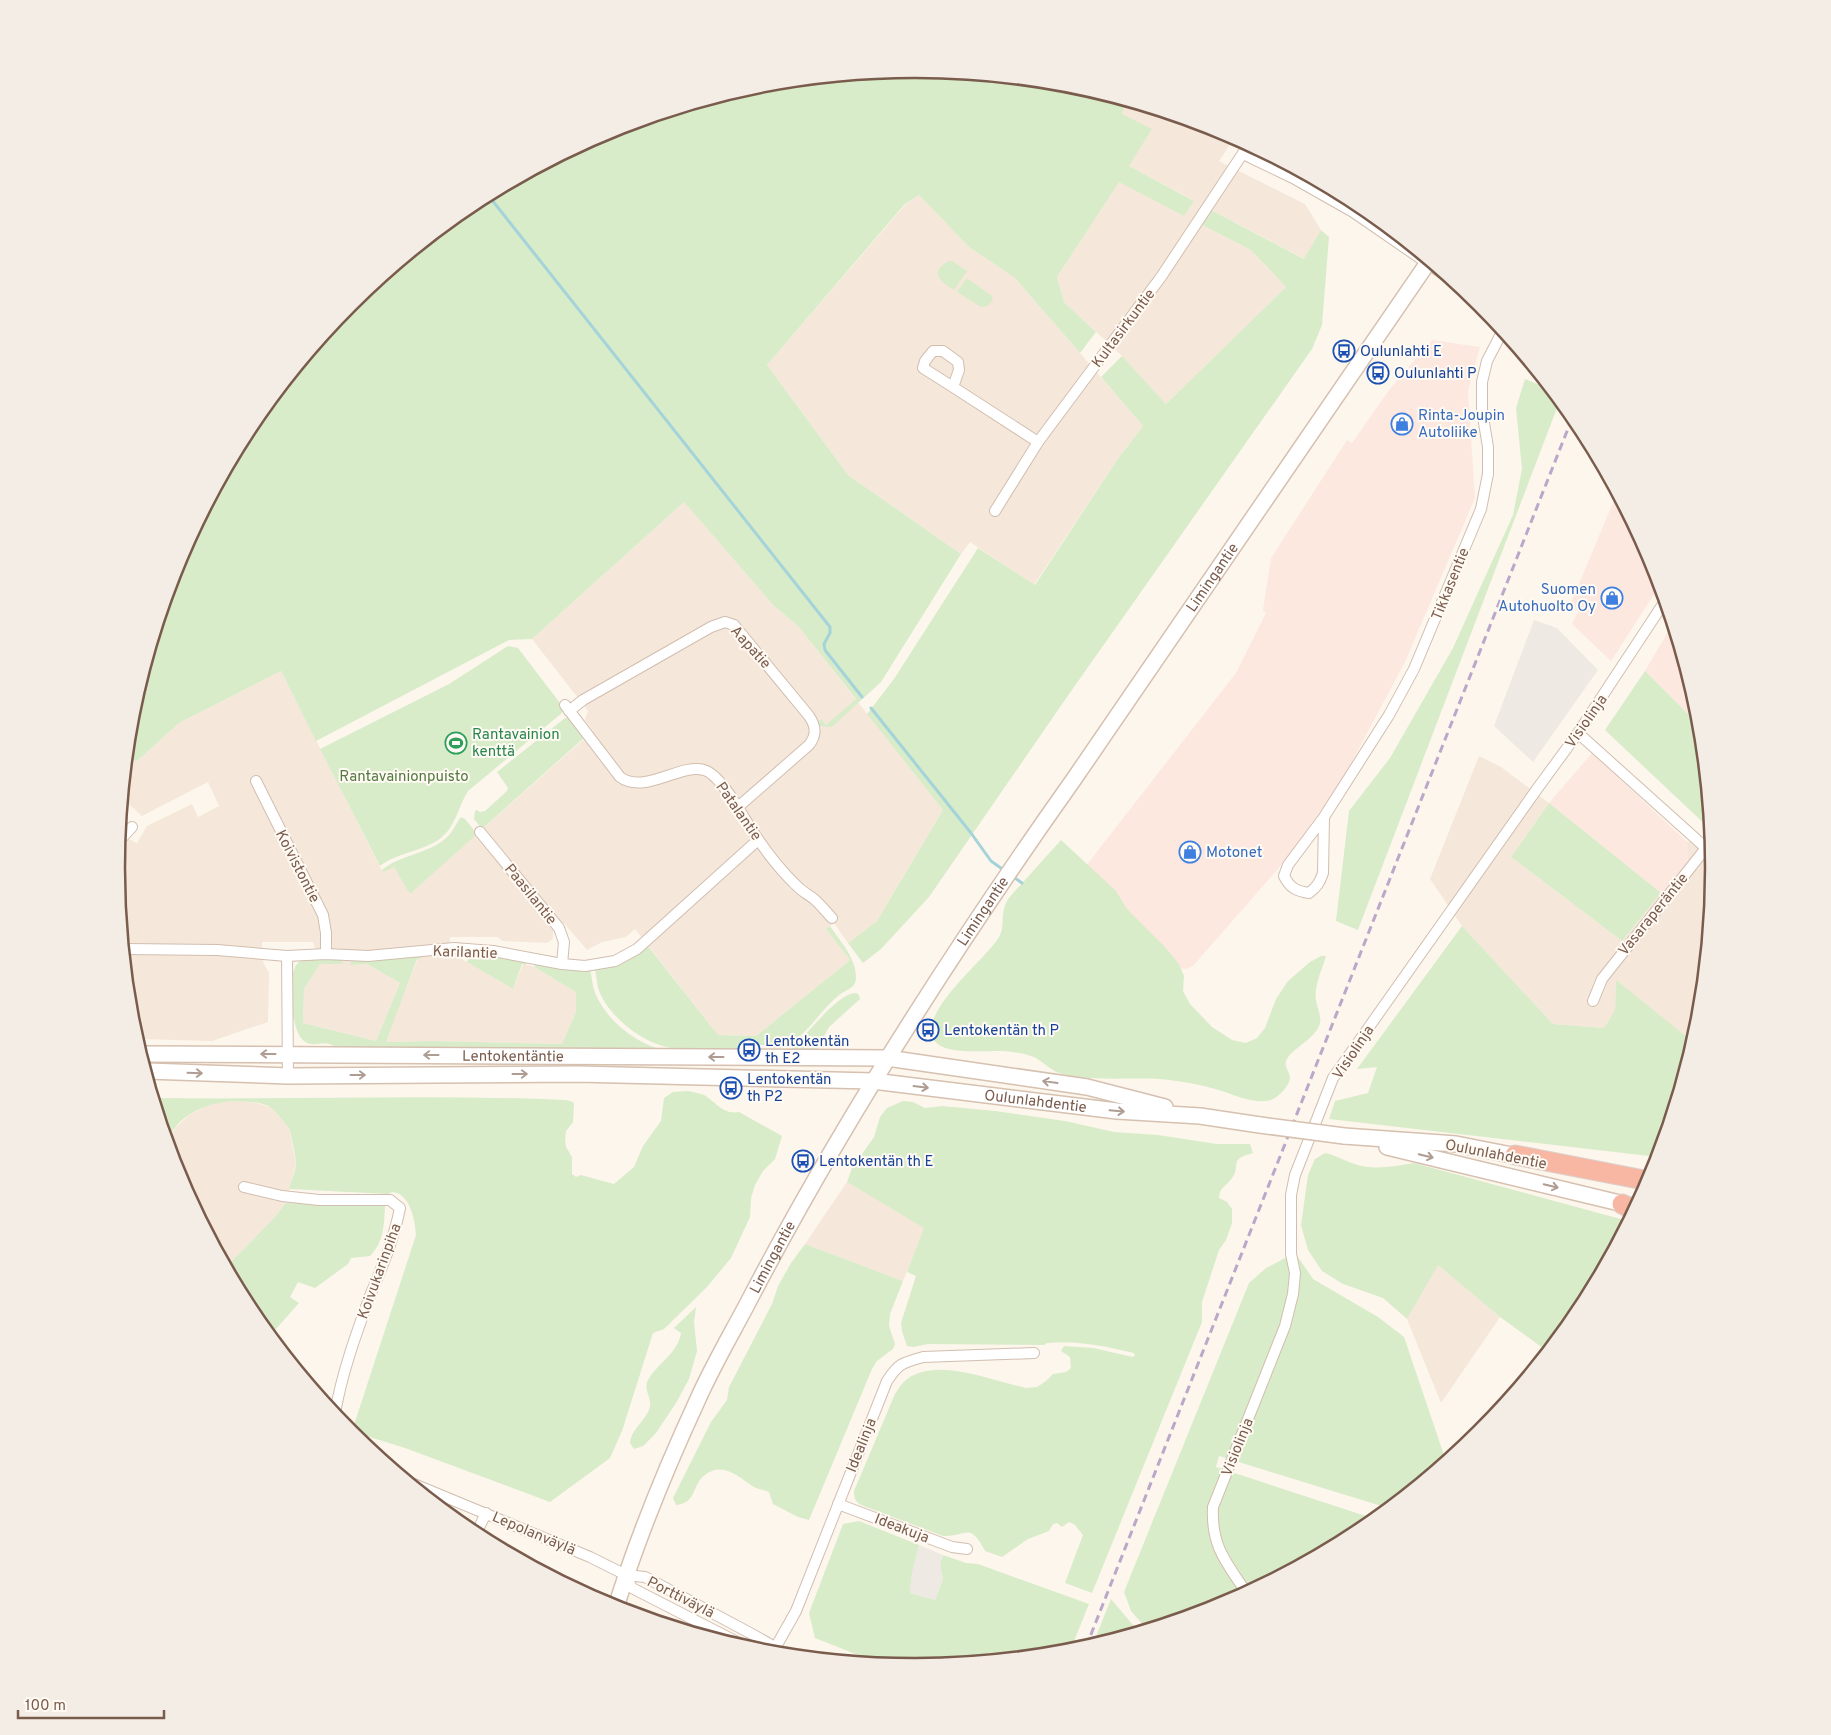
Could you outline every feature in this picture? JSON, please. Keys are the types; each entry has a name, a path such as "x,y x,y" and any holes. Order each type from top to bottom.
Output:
{"highway":[{"path":"1515,1155 1641,1179"}],"main road":[{"name":"Limingantie","path":"618,1599 641,1535 699,1397 780,1242 873,1080 1023,850 1426,265"},
{"name":"Lentokentäntie","path":"148,1054 887,1058"},
{"name":"Oulunlahdentie","path":"887,1058 1087,1087 1200,1116 1260,1126 1344,1136 1456,1144 1515,1155 1637,1187"},
{"name":"Lentokentäntie","path":"152,1071 288,1076 577,1074 873,1080"},
{"name":"Oulunlahdentie","path":"873,1080 1117,1111 1200,1116"},
{"name":"Oulunlahdentie","path":"1344,1136 1629,1206"}],"street":[{"name":"Kultasirkuntie","path":"995,510 1038,442 1161,277 1245,150"},
{"path":"1243,154 1293,178 1353,212 1389,236"},
{"name":"Tikkasentie","path":"1324,818 1323,873 1320,882 1309,893 1297,891 1289,885 1284,876 1288,865 1324,818 1389,715 1414,669 1480,509 1488,474 1488,447 1482,412 1482,382 1486,361 1499,337"},
{"path":"953,387 1038,442"},
{"name":"Visiolinja","path":"1242,1586 1221,1554 1214,1538 1213,1508 1285,1326 1293,1294 1295,1273 1291,1254 1291,1195 1295,1175 1333,1078 1578,732 1661,607"},
{"name":"Aapatie","path":"567,708 711,627 725,622 734,625 752,644 813,721 816,732 809,745 738,807"},
{"name":"Patalantie","path":"567,708 620,777 625,780 636,783 694,769 705,770 722,785 758,840 792,882 816,900 832,918"},
{"name":"Vasaraperäntie","path":"1578,732 1705,842"},
{"name":"Koivistontie","path":"256,781 324,915 326,954"},
{"path":"126,833 132,827"},
{"name":"Paasilantie","path":"480,832 559,928 564,942 562,964"},
{"name":"Karilantie","path":"130,948 217,950 287,956 326,954 368,956 445,949 467,949 493,951 562,964 585,966 600,964 622,958 637,949 758,840"},
{"name":"Vasaraperäntie","path":"1593,1001 1602,978 1705,850"},
{"path":"287,956 288,1076"},
{"name":"Koivukarinpiha","path":"244,1187 282,1196 319,1200 390,1200 400,1208 396,1229 363,1315 344,1373 337,1404"},
{"name":"Idealinja","path":"780,1645 796,1611 887,1381 896,1368 906,1362 923,1357 1034,1353"},
{"name":"Lepolanväylä","path":"431,1491 590,1557 626,1575"},
{"name":"Ideakuja","path":"838,1504 952,1547 967,1549"},
{"path":"480,1526 486,1513"},
{"name":"Porttiväylä","path":"626,1575 632,1588 719,1633"},
{"name":"Porttiväylä","path":"626,1575 645,1577 761,1642"}],"shaded area":[{"path":"1125,105 1169,119 1231,144 1219,161 1305,204 1321,230 1305,259 1211,210 1202,225 1251,250 1286,287 1166,404 1122,356 1064,302 1057,277 1119,181 1184,215 1193,200 1129,166 1122,113"},
{"path":"919,195 969,247 1015,278 1143,426 1117,460 1034,585 970,542 961,554 848,475 767,365 905,205"},
{"path":"1432,340 1480,347 1468,391 1475,498 1405,662 1340,784 1284,862 1193,966 1185,969 1173,967 1082,871 1236,673 1266,613 1263,610 1271,558 1347,440 1352,443 1389,390"},
{"path":"1614,500 1655,592 1611,661 1572,624 1578,612 1571,603"},
{"path":"684,502 774,606 798,626 943,810 877,921 848,943 834,923 826,929 850,960 756,1036 718,1035 635,929 626,937 602,942 587,950 564,923 553,931 553,939 547,943 502,941 498,937 450,937 450,952 513,989 523,964 532,966 576,992 576,1012 562,1044 431,1041 385,1042 418,958 421,955 369,960 350,965 367,964 400,983 376,1041 303,1023 304,989 320,963 313,942 262,942 263,962 269,973 268,1022 212,1041 145,1039 132,971 127,919 126,838 137,843 147,826 192,804 198,817 219,806 208,782 142,816 130,805 128,809 133,761 137,761 179,723 281,671 383,872 394,866 410,893 593,731 585,720 588,711 532,639"},
{"path":"1534,620 1557,628 1598,670 1533,762 1494,726"},
{"path":"1669,630 1679,663 1691,717 1645,671"},
{"path":"1592,753 1686,841 1688,860 1661,893 1549,803"},
{"path":"1479,756 1501,767 1549,803 1511,857 1622,941 1688,860 1686,841 1705,846 1704,919 1699,971 1687,1037 1616,981 1615,1010 1604,1028 1553,1024 1462,926 1430,879"},
{"path":"240,1101 257,1103 272,1108 289,1128 296,1163 286,1203 231,1262 207,1217 172,1134 175,1128 189,1115 207,1106 222,1102"},
{"path":"847,1182 925,1228 903,1281 805,1244"},
{"path":"1437,1264 1500,1317 1441,1403 1407,1319"},
{"path":"919,1545 943,1555 940,1565 943,1579 935,1600 910,1593 912,1573"}],"green space":[{"path":"864,79 967,79 1019,84 1125,105 1122,114 1152,129 1129,166 1194,201 1184,216 1119,182 1057,277 1064,302 1096,332 1080,353 1015,278 969,247 919,195 904,205 767,365 848,475 961,554 881,682 832,727 820,726 818,722 821,719 826,725 856,699 798,626 774,606 684,502 532,639 509,640 316,741 281,671 179,723 137,761 133,761 141,713 152,663 167,614 207,518 231,472 259,429 289,387 357,309 435,241 520,183 566,159 613,138 662,119 711,104 812,84"},
{"path":"1211,210 1304,259 1321,230 1329,237 1322,325 1312,349 929,897 881,949 863,963 848,943 877,921 943,810 867,714 894,679 978,548 1035,585 1117,460 1143,426 1101,377 1122,356 1166,404 1286,287 1251,250 1202,225"},
{"path":"949,261 967,271 954,290 941,280 938,273 939,269"},
{"path":"967,278 992,296 993,299 988,306 981,307 957,292"},
{"path":"1525,379 1541,385 1557,408 1358,930 1336,921 1349,811 1390,758 1453,648 1513,515 1522,469 1516,408"},
{"name":"Rantavainionpuisto","path":"508,646 518,648 563,707 562,713 468,791 454,821 443,836 429,845 387,861 380,866 320,749 449,684"},
{"path":"1645,671 1691,717 1699,764 1704,824 1605,730"},
{"path":"569,717 585,737 482,829 474,819 475,811 485,811 508,788 497,772 565,718"},
{"path":"1549,803 1661,893 1622,941 1511,857"},
{"path":"461,817 465,819 477,834 410,894 394,867 383,872 382,870 389,865 438,844 450,834"},
{"path":"1061,840 1116,891 1127,909 1165,947 1179,964 1184,976 1183,991 1190,1004 1212,1027 1232,1040 1246,1043 1257,1038 1265,1028 1276,999 1288,981 1310,962 1321,956 1326,956 1316,989 1320,1019 1319,1026 1312,1036 1287,1059 1286,1064 1290,1080 1280,1094 1269,1100 1255,1101 1189,1083 1159,1079 1071,1076 1056,1072 1036,1058 1024,1054 1003,1051 953,1050 936,1043 932,1036 932,1025 945,999 997,940 1002,930 1003,911 1009,898"},
{"path":"830,926 847,950 853,963 856,977 855,983 835,999 801,1035 784,1047 767,1048 767,1045 760,1045 760,1048 673,1048 662,1046 639,1035 618,1018 609,1009 598,988 595,969 647,945 718,1035 756,1036 850,960 826,929"},
{"path":"1462,926 1553,1024 1604,1028 1615,1010 1616,980 1687,1037 1679,1072 1664,1121 1650,1156 1329,1119 1335,1101 1368,1093 1377,1067 1357,1069"},
{"path":"470,954 492,955 526,961 526,965 522,964 513,989 467,962"},
{"path":"421,955 422,958 417,959 386,1042 431,1041 562,1044 576,1012 576,992 534,967 537,963 590,969 595,993 600,1003 615,1022 644,1043 666,1051 369,1051 330,1044 310,1044 302,1039 295,1024 291,987 292,976 299,962 314,958 341,959 343,964 320,964 304,989 303,1023 376,1041 400,983 367,964 350,965 352,960 392,959"},
{"path":"856,993 860,999 829,1027 814,1055 792,1054 792,1047 832,1007 848,995"},
{"path":"688,1091 704,1095 724,1110 739,1112 782,1136 775,1159 763,1171 755,1185 751,1198 750,1217 731,1258 707,1287 664,1329 653,1333 622,1431 610,1458 550,1502 405,1448 369,1437 355,1423 416,1235 413,1215 403,1197 392,1192 388,1194 289,1189 296,1163 293,1146 289,1128 273,1109 255,1102 238,1101 213,1104 190,1114 181,1121 172,1133 160,1098 463,1097 566,1100 574,1104 573,1122 566,1131 565,1139 566,1147 572,1157 572,1174 576,1177 581,1175 614,1184 634,1167 643,1146 661,1121 664,1098 673,1092"},
{"path":"903,1101 913,1102 925,1108 942,1106 1065,1121 1114,1132 1158,1135 1217,1144 1250,1144 1253,1153 1240,1158 1236,1163 1235,1173 1220,1194 1219,1198 1227,1202 1232,1209 1232,1223 1226,1240 1219,1250 1202,1302 1202,1322 1092,1593 1065,1583 1083,1535 1075,1525 1069,1522 1062,1527 1057,1523 1053,1524 1049,1531 1028,1539 1002,1557 985,1551 980,1542 971,1533 943,1536 861,1505 855,1499 854,1491 895,1394 910,1377 923,1372 952,1370 1026,1388 1037,1387 1053,1374 1066,1372 1071,1368 1070,1357 1061,1351 1064,1346 1093,1348 1133,1357 1135,1355 1134,1353 1101,1346 1069,1342 1047,1343 1044,1345 928,1344 913,1347 907,1346 901,1323 916,1276 907,1272 924,1228 847,1182 852,1168 874,1137 880,1117 887,1108"},
{"path":"1325,1153 1351,1163 1370,1167 1414,1163 1623,1220 1600,1262 1542,1348 1500,1317 1438,1265 1407,1319 1383,1298 1343,1284 1322,1271 1308,1250 1301,1225 1308,1175 1315,1159"},
{"path":"286,1203 385,1206 384,1226 381,1239 375,1251 370,1256 351,1258 348,1264 315,1288 298,1282 290,1297 299,1303 276,1329 231,1262"},
{"path":"805,1244 903,1281 890,1314 889,1326 895,1344 893,1349 877,1361 872,1369 809,1520 798,1517 773,1504 769,1492 754,1487 724,1470 712,1471 705,1475 700,1480 689,1500 676,1505 673,1498 711,1422 727,1400 729,1387 772,1304 778,1286 791,1263"},
{"path":"1291,1255 1298,1257 1313,1279 1378,1317 1404,1337 1444,1454 1380,1506 1219,1456 1216,1467 1365,1516 1310,1552 1265,1576 1218,1597 1143,1624 1131,1611 1124,1592 1249,1283 1266,1268"},
{"path":"696,1307 694,1322 697,1351 689,1379 656,1433 643,1446 634,1449 630,1443 631,1438 650,1407 646,1387 648,1380 676,1347 681,1333 674,1328"},
{"path":"859,1521 919,1545 912,1573 910,1593 935,1600 943,1579 940,1565 943,1555 966,1563 978,1564 1089,1604 1074,1641 1019,1651 916,1658 859,1656 815,1638 809,1613 843,1524"},
{"path":"1111,1599 1134,1627 1096,1636"}],"waterway":[{"path":"493,201 830,627 830,633 824,644 825,650 862,697"},
{"path":"871,708 971,833 991,861 1005,871"},
{"path":"1012,876 1022,883"}],"railway":[{"path":"1090,1638 1569,425"}],"place":[{"name":"Oulunlahti E","path":"1344,351"},
{"name":"Oulunlahti P","path":"1378,373"},
{"name":"Rinta-Joupin Autoliike","path":"1402,424"},
{"name":"Suomen Autohuolto Oy","path":"1612,598"},
{"name":"Rantavainion kenttä","path":"456,743"},
{"name":"Motonet","path":"1190,852"},
{"name":"Lentokentän th P","path":"928,1030"},
{"name":"Lentokentän th E2","path":"749,1050"},
{"name":"Lentokentän th P2","path":"731,1088"},
{"name":"Lentokentän th E","path":"803,1161"}]}
